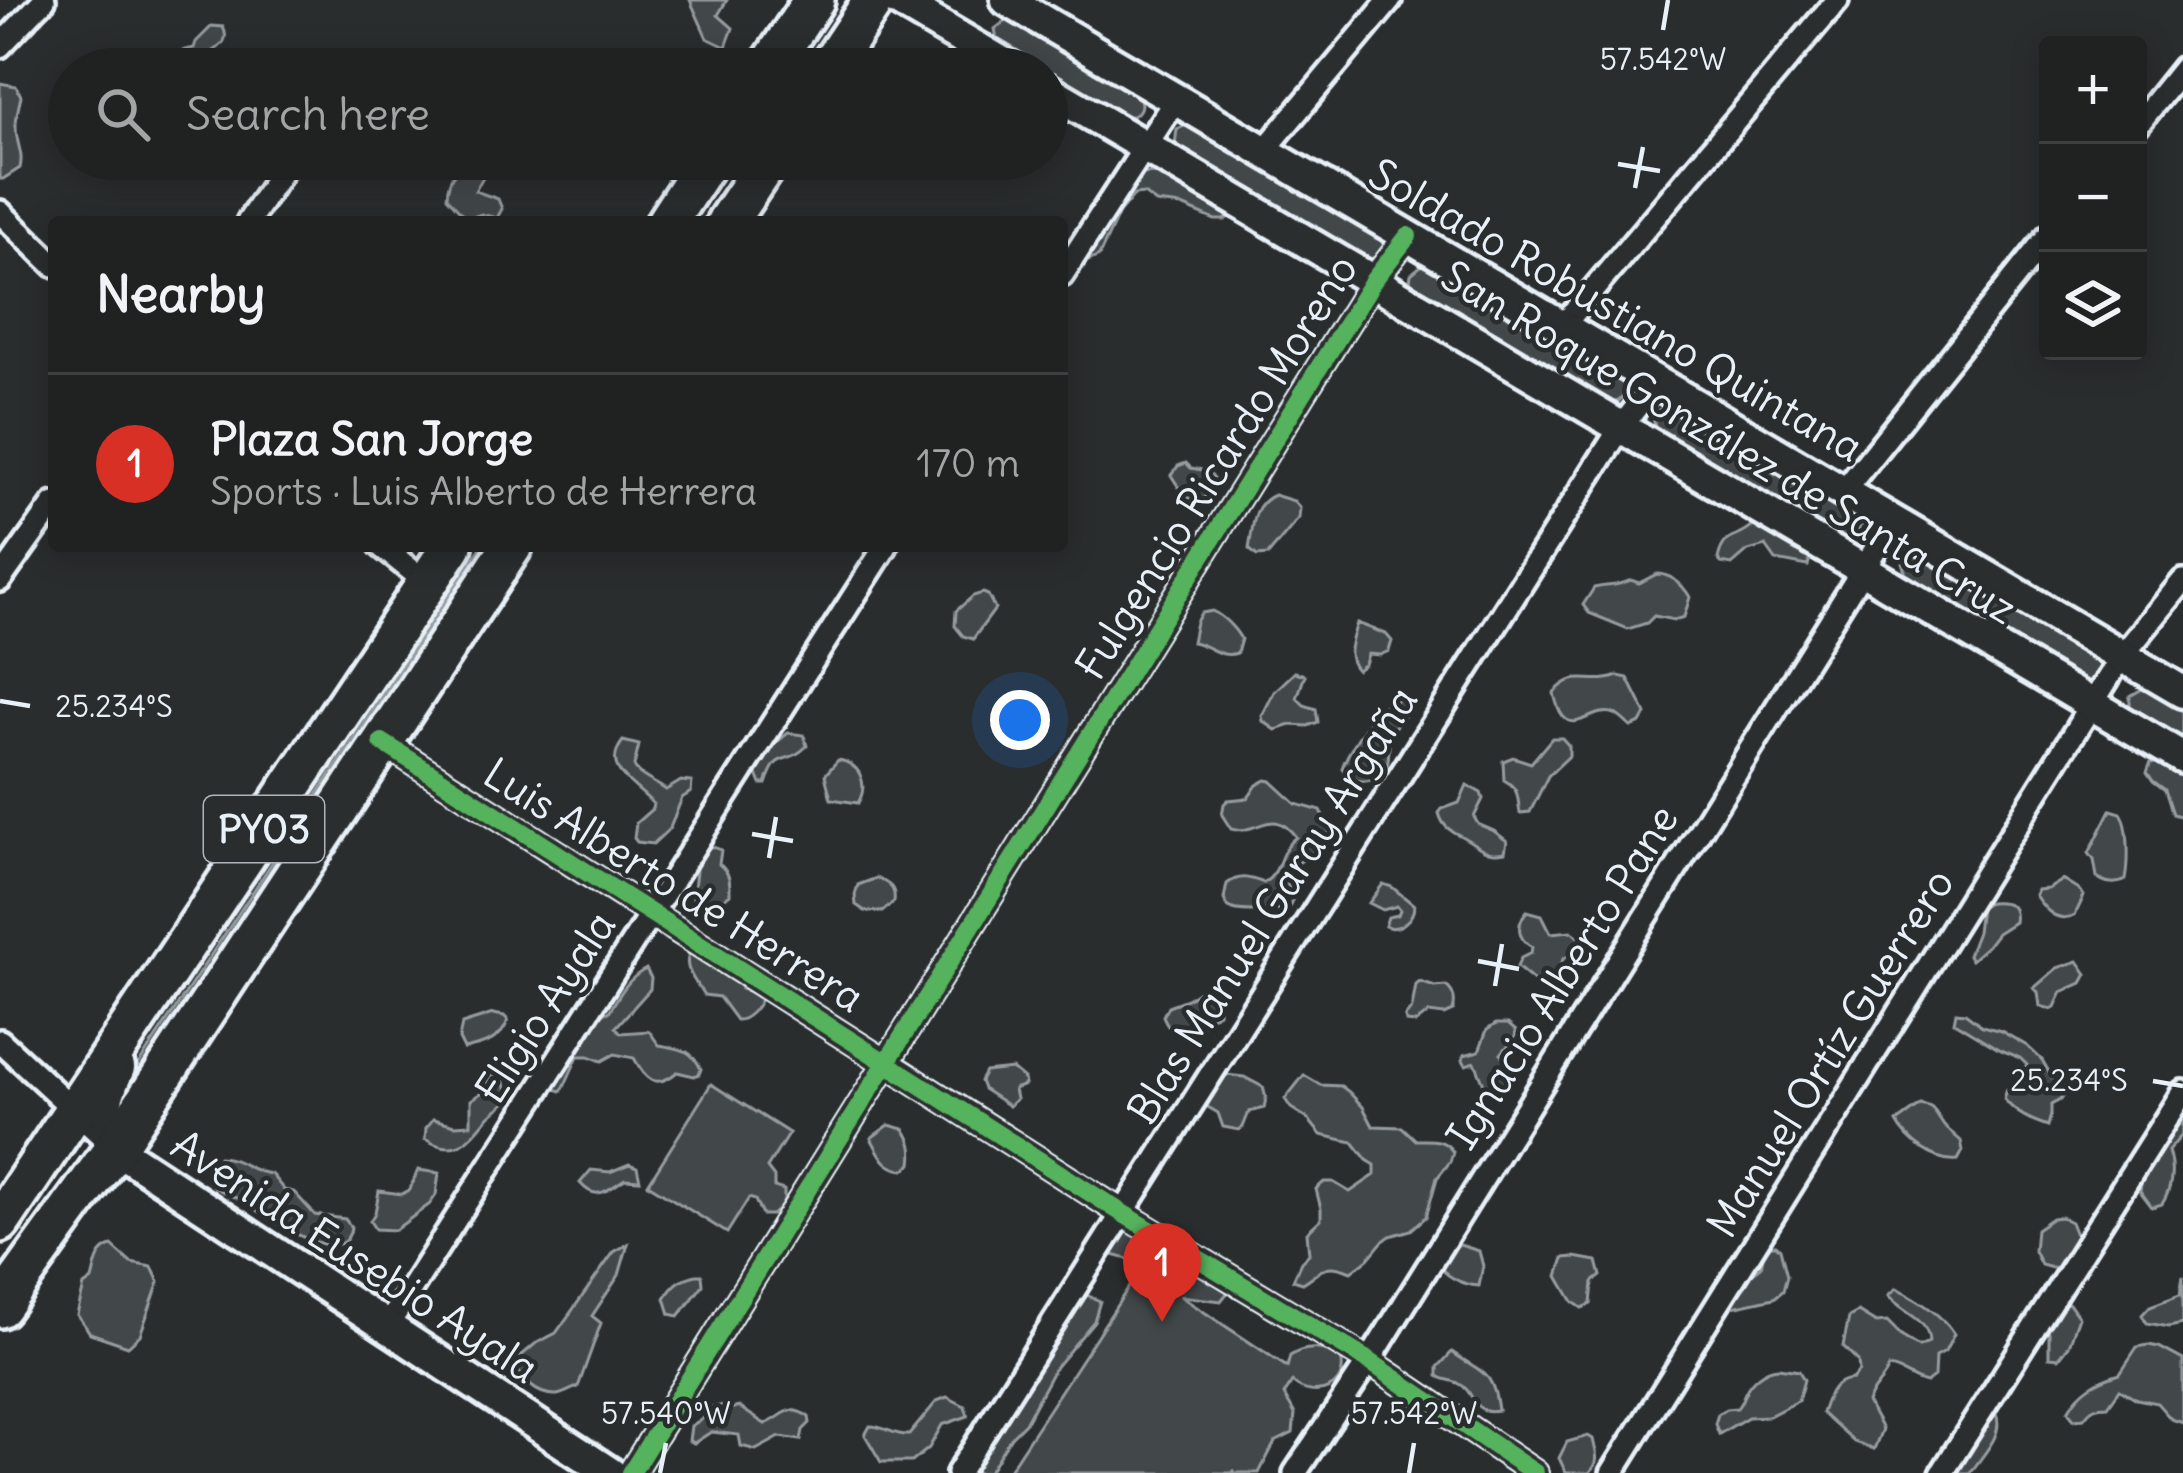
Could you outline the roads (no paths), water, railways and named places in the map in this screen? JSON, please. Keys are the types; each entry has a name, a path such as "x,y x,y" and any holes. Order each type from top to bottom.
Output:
{"highway":[{"path":"782,48 814,0"},
{"path":"842,48 874,0"},
{"path":"671,216 694,180"},
{"path":"731,216 755,180"},
{"name":"PY03","path":"0,1222 448,552"},
{"name":"PY03","path":"0,1306 115,1148 508,552"}],"street":[{"path":"0,46 44,0"},
{"path":"896,0 977,48"},
{"name":"Soldado Robustiano Quintana","path":"1007,0 1893,521 2117,664 2183,692"},
{"path":"1264,152 1390,0"},
{"path":"1562,326 1837,0"},
{"path":"2147,113 2183,68"},
{"path":"1068,266 1176,99"},
{"name":"San Roque González de Santa Cruz","path":"1068,101 2183,758"},
{"path":"252,216 276,180"},
{"path":"0,212 48,259"},
{"name":"Fulgencio Ricardo Moreno","path":"631,1473 1373,281 1408,236"},
{"path":"1843,492 2039,247"},
{"name":"Blas Manuel Garay Argaña","path":"958,1473 1621,428 1656,382"},
{"path":"0,580 48,512"},
{"name":"Ignacio Alberto Pane","path":"1295,1473 1893,521"},
{"path":"388,552 428,584"},
{"name":"Eligio Ayala","path":"386,1328 882,552"},
{"name":"Manuel Ortíz Guerrero","path":"1612,1473 2117,664 2183,581"},
{"name":"Luis Alberto de Herrera","path":"382,742 1122,1213 1369,1360 1535,1473"},
{"path":"115,1148 104,1100 122,1061 127,1030"},
{"path":"0,1041 115,1148"},
{"path":"1942,1473 2183,1092"},
{"name":"Avenida Eusebio Ayala","path":"115,1148 610,1473"}],"place":[{"name":"Plaza San Jorge","path":"1162,1322"}]}
